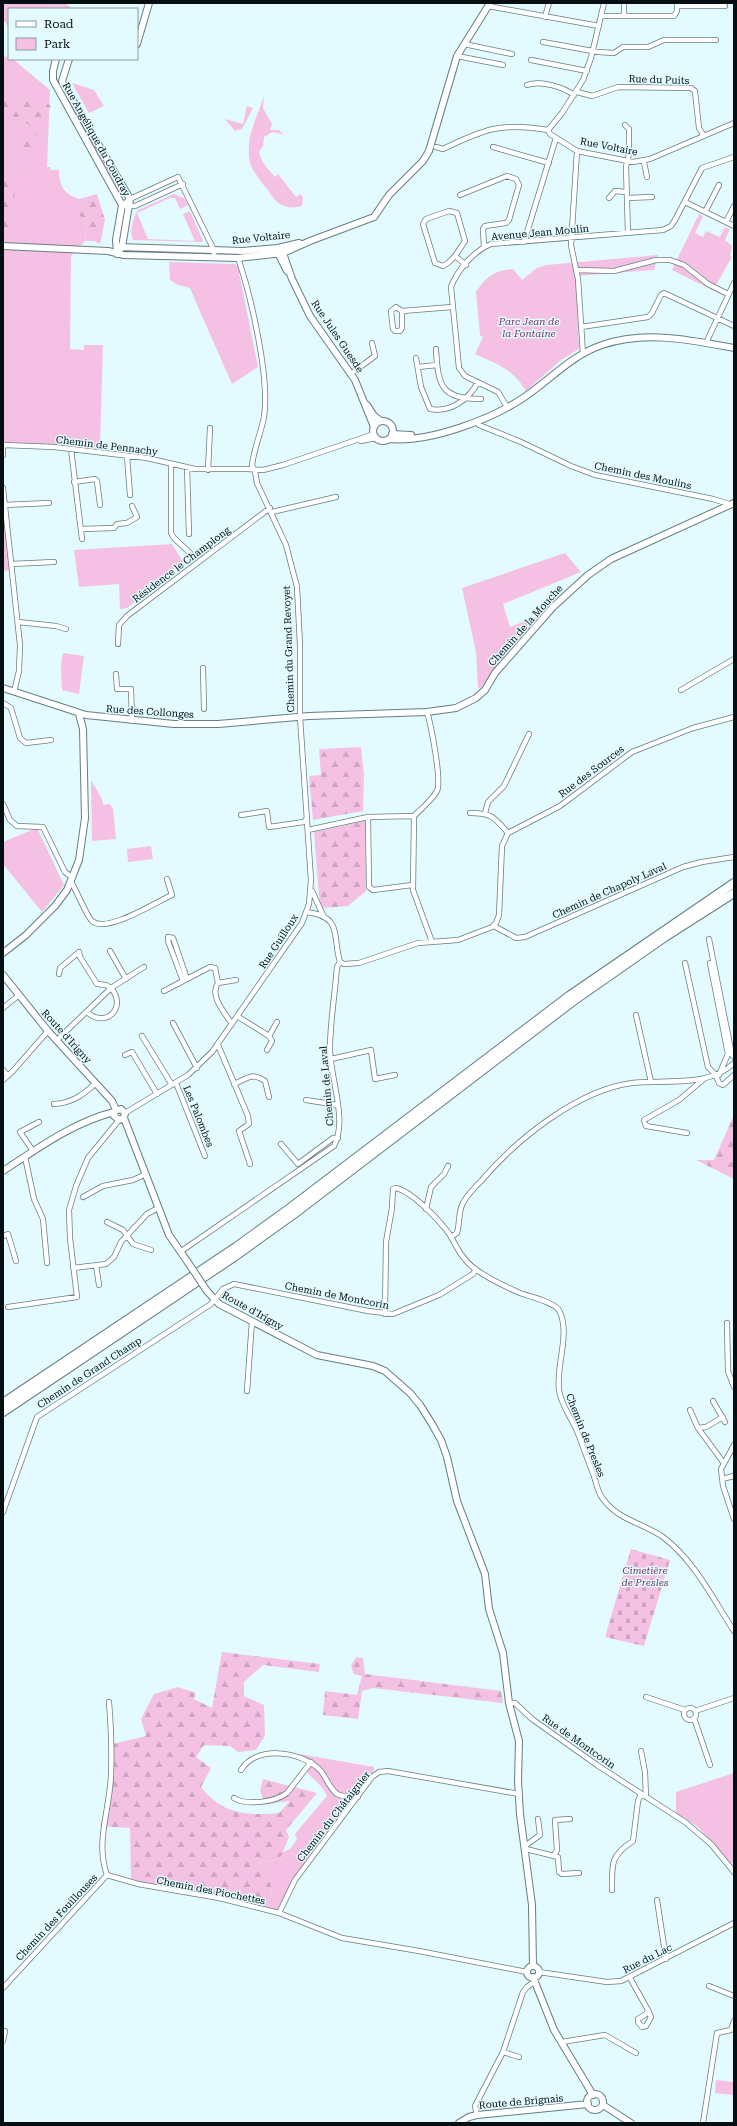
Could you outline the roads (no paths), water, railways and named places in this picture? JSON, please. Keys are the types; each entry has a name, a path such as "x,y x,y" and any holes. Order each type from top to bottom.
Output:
{"highway":[{"path":"3,1403 254,1234 563,1000 734,883"},
{"path":"3,1412 234,1257 342,1178 572,1002 734,893"}],"street":[{"path":"139,35 149,3"},
{"path":"545,17 549,3"},
{"path":"436,147 443,149 484,130 505,126 525,126 548,130 575,94 587,72 604,3"},
{"path":"624,3 624,16"},
{"path":"503,65 457,56 489,5 545,17 599,26"},
{"path":"601,16 674,16 677,11 677,5 725,6"},
{"path":"543,42 614,53 623,47 648,47 664,40 716,40"},
{"path":"464,44 512,54"},
{"name":"Rue Voltaire","path":"3,246 238,258 281,254 310,241 374,217 389,195 423,161 429,151 457,56"},
{"name":"Rue Angélique du Coudray","path":"56,60 53,71 53,80 122,205 116,251"},
{"name":"Rue Angélique du Coudray","path":"69,60 62,81 130,199 122,247 116,251"},
{"path":"531,60 587,72"},
{"name":"Rue Angélique du Coudray","path":"53,71 64,74"},
{"name":"Rue Angélique du Coudray","path":"53,80 62,81"},
{"name":"Rue du Puits","path":"527,85 534,83 566,89 575,94 592,96 618,87 691,88 695,91 699,128 704,136"},
{"name":"Rue Voltaire","path":"548,130 556,138 577,151 627,161 644,162 734,123"},
{"path":"624,125 629,129 627,161 628,233"},
{"path":"524,242 556,138"},
{"path":"493,147 549,163"},
{"path":"577,151 571,238 576,270 582,354"},
{"name":"Avenue Jean Moulin","path":"507,407 502,397 496,390 461,372 457,364 451,287 454,279 466,265 484,247 491,244 663,230 671,226 702,168 734,158"},
{"path":"644,162 647,177"},
{"path":"460,194 507,176 516,179 519,185 509,220 506,223 485,226 483,229 484,247"},
{"path":"122,205 130,199 178,177 183,184 214,250 214,257"},
{"path":"122,205 129,207 140,204 183,184"},
{"path":"705,212 719,185"},
{"path":"609,198 615,192 627,195 652,197"},
{"path":"685,202 734,226"},
{"path":"726,222 734,206"},
{"path":"449,211 457,213 465,241 455,256 443,266 435,263 423,224 426,219 449,211"},
{"name":"Rue Voltaire","path":"122,247 243,251 278,248 310,241"},
{"name":"Rue Jules Guesde","path":"278,248 310,316 352,373 374,427"},
{"path":"455,256 466,265"},
{"name":"Chemin du Grand Revoyet","path":"238,258 250,299 263,384 264,417 252,465 255,471 256,483 271,510 286,545 297,587 300,645 300,718"},
{"path":"576,270 614,271 656,260 670,260 684,265 708,284 728,294"},
{"path":"706,343 734,283"},
{"path":"581,327 648,317 652,313 661,295 664,293 734,326"},
{"path":"402,311 402,328 400,331 395,331 393,329 392,311 396,307 402,311 452,306"},
{"path":"391,436 392,428 389,423 381,421 374,427 375,436 382,440 391,436 414,439 467,426 484,419 526,397 582,354 601,345 632,339 672,338 734,348"},
{"path":"352,373 375,356 372,343"},
{"path":"436,349 437,365 444,388 449,394 467,399 481,399"},
{"path":"416,358 421,387 430,409 436,410 460,404 472,394 478,382"},
{"path":"418,367 437,365"},
{"name":"Rue Jules Guesde","path":"366,405 374,416 381,421"},
{"path":"484,419 488,428"},
{"name":"Chemin des Moulins","path":"477,422 479,425 571,466 595,474 732,504"},
{"path":"208,470 210,428"},
{"name":"Chemin de Pennachy","path":"4,445 71,449 147,458 171,464 208,470 247,469 255,471 283,465 375,436"},
{"path":"3,454 4,445"},
{"path":"71,449 82,539"},
{"path":"127,456 130,495"},
{"path":"171,464 172,533 174,538 190,553"},
{"path":"187,467 189,534"},
{"path":"74,482 95,479 97,481 100,505"},
{"path":"3,488 21,653 14,692"},
{"path":"271,510 336,497"},
{"path":"4,505 49,503"},
{"name":"Chemin de la Mouche","path":"300,718 427,712 456,708 476,698 485,690 495,673 569,590 611,559 732,504"},
{"path":"81,529 114,528 117,524 127,523 137,517 132,506"},
{"name":"Résidence le Champlong","path":"118,644 118,625 127,616 271,510"},
{"path":"11,564 54,562"},
{"path":"18,622 56,626 66,629"},
{"path":"681,690 734,659"},
{"path":"204,668 204,709"},
{"path":"116,674 117,689 131,689 132,720"},
{"name":"Rue des Collonges","path":"3,688 82,714 132,720 174,724 218,724 300,718"},
{"path":"3,703 12,708 20,738 26,743 52,740"},
{"path":"427,712 436,758 439,784 436,792 414,816 412,885 432,942"},
{"path":"3,953 26,935 55,906 72,880 82,850 85,818 82,714"},
{"name":"Rue des Sources","path":"508,833 560,806 632,752 693,728 734,717"},
{"name":"Rue Guilloux","path":"123,1117 197,1068 218,1045 302,924 307,912 311,888 308,818 300,718"},
{"path":"485,812 488,802 504,786 529,734"},
{"path":"3,804 10,820 17,826 43,827 65,872 72,880 92,920 98,924 106,925 118,922 172,895 167,878"},
{"path":"241,814 267,811 269,827 304,822 308,818"},
{"path":"340,962 344,964 364,962 414,944 458,940 494,926 499,915 500,906 502,846 508,833 493,816 485,812 470,812"},
{"path":"308,830 368,817 414,816"},
{"path":"368,817 369,888 373,890 412,885"},
{"name":"Chemin de Chapoly Laval","path":"494,926 516,938 525,937 683,867 702,862 734,857"},
{"name":"Chemin de Laval","path":"180,1252 334,1146 338,1138 338,1105 330,1050 337,966 340,962 334,925 323,915 311,888"},
{"path":"307,912 323,915"},
{"path":"168,937 173,938 185,980 168,942 168,937"},
{"path":"709,939 732,1055 734,1057"},
{"path":"110,951 126,979"},
{"path":"59,974 60,968 79,952 80,958 97,984 106,985 111,988 118,999 116,1008 112,1014 100,1019 93,1017 87,1012"},
{"path":"685,963 708,1067 718,1075"},
{"path":"710,963 728,1054 718,1075 719,1083 723,1085 734,1075"},
{"path":"164,990 213,966 218,983 215,988 215,995 232,1024"},
{"path":"57,1040 111,988 144,967"},
{"name":"Route d'Irigny","path":"3,975 48,1031 112,1101 115,1117 123,1117 169,1235 214,1299 317,1355 360,1363 385,1372 410,1393 420,1405 441,1440 447,1456 457,1501 485,1574 489,1609 503,1653 509,1703 519,1741 519,1794 532,1905 533,1966"},
{"path":"218,983 236,980"},
{"path":"3,1008 19,995"},
{"path":"636,1015 651,1082"},
{"path":"237,1016 268,1036 272,1041 268,1050"},
{"path":"268,1036 277,1022"},
{"path":"173,1023 197,1068"},
{"path":"3,1080 48,1031"},
{"name":"Les Palombes","path":"142,1036 174,1084 205,1156"},
{"path":"218,1045 248,1116 249,1124 239,1131 250,1164"},
{"path":"332,1059 371,1050 375,1079 395,1076"},
{"path":"125,1055 132,1052 157,1094"},
{"path":"451,1237 457,1233 460,1210 465,1200 488,1173 522,1139 552,1117 591,1096 621,1085 705,1078 718,1075 734,1063"},
{"path":"3,1070 8,1076"},
{"path":"234,1084 251,1076 257,1076 265,1081 269,1097"},
{"path":"687,1133 646,1126 644,1120 679,1100 705,1078"},
{"path":"54,1104 63,1104 80,1097 96,1083"},
{"path":"306,1100 338,1105"},
{"path":"3,1171 33,1151 82,1123 121,1109 123,1117 88,1158 76,1186 69,1210 73,1268 77,1297 8,1307"},
{"path":"33,1151 20,1132 39,1122"},
{"path":"281,1144 298,1164 333,1138 338,1138"},
{"path":"25,1157 34,1199 43,1219 47,1263"},
{"path":"426,1209 431,1187 444,1174 448,1166"},
{"path":"83,1196 104,1186 133,1180 146,1174"},
{"name":"Chemin de Presles","path":"385,1314 386,1242 392,1208 393,1189 399,1188 410,1195 426,1209 451,1237 460,1253 476,1269 520,1292 547,1302 559,1310 564,1323 559,1363 559,1390 562,1402 577,1431 601,1497 612,1510 652,1531 674,1547 692,1567 734,1630"},
{"path":"73,1268 106,1264 114,1257 120,1242 147,1214 158,1208"},
{"path":"107,1222 123,1230 133,1244 151,1250"},
{"path":"3,1236 8,1234 16,1261"},
{"path":"96,1265 99,1284"},
{"name":"Chemin de Montcorin","path":"214,1299 223,1289 234,1284 385,1314 393,1314 440,1295 473,1274 476,1269"},
{"name":"Chemin de Grand Champ","path":"3,1512 37,1417 211,1304 214,1299"},
{"path":"247,1391 252,1321"},
{"path":"727,1323 728,1372 734,1388"},
{"path":"698,1428 706,1427 724,1419 714,1401"},
{"path":"690,1410 698,1428 723,1462"},
{"path":"734,1445 720,1469 734,1520"},
{"path":"722,1479 734,1476"},
{"path":"646,1697 685,1710 691,1708 695,1711 734,1698"},
{"path":"107,1875 103,1866 102,1827 111,1777 109,1702"},
{"name":"Rue de Montcorin","path":"509,1703 515,1703 532,1719 597,1766 686,1822 705,1838 734,1872"},
{"path":"685,1710 684,1713 686,1718 691,1720 694,1718"},
{"path":"695,1711 694,1718 710,1765"},
{"path":"612,1890 612,1865 616,1854 633,1841 638,1801 643,1796 645,1772 641,1751"},
{"path":"241,1770 245,1763 252,1758 274,1753 297,1757 311,1762 320,1770 336,1793 341,1796 358,1797"},
{"path":"234,1798 240,1802 249,1802 282,1797 311,1762"},
{"name":"Chemin du Châtaignier","path":"279,1913 295,1880 372,1777 379,1772 388,1771 519,1794"},
{"path":"525,1847 540,1835 538,1819"},
{"path":"554,1855 557,1850 555,1820 570,1820"},
{"path":"525,1847 558,1857 558,1872 562,1874 579,1873"},
{"name":"Chemin des Piochettes","path":"107,1875 138,1884 219,1898 279,1913 342,1938 527,1972"},
{"name":"Chemin des Fouillouses","path":"3,1988 107,1875"},
{"path":"657,1900 666,1959"},
{"name":"Rue du Lac","path":"539,1972 607,1982 621,1981 630,1978 734,1923"},
{"path":"477,2115 474,2106 503,2052 523,1992 534,1980 539,1972 537,1967 533,1966 529,1967 527,1972 534,1980 543,2007 593,2095"},
{"path":"630,1978 648,2010"},
{"path":"709,1986 734,1996"},
{"path":"703,2123 717,2033 731,2030 734,2022"},
{"path":"3,2031 5,2031 3,2041"},
{"path":"562,2042 605,2035 636,2053"},
{"path":"503,2052 519,2057"},
{"path":"603,2104 596,2110 592,2109 588,2104 589,2097 593,2095 600,2096 603,2104 631,2123"},
{"name":"Route de Brignais","path":"459,2123 469,2117 477,2115 588,2104"}],"park label":[{"name":"Parc Jean de la Fontaine","path":"529,326"},
{"name":"Cimetière de Presles","path":"645,1576"}]}
